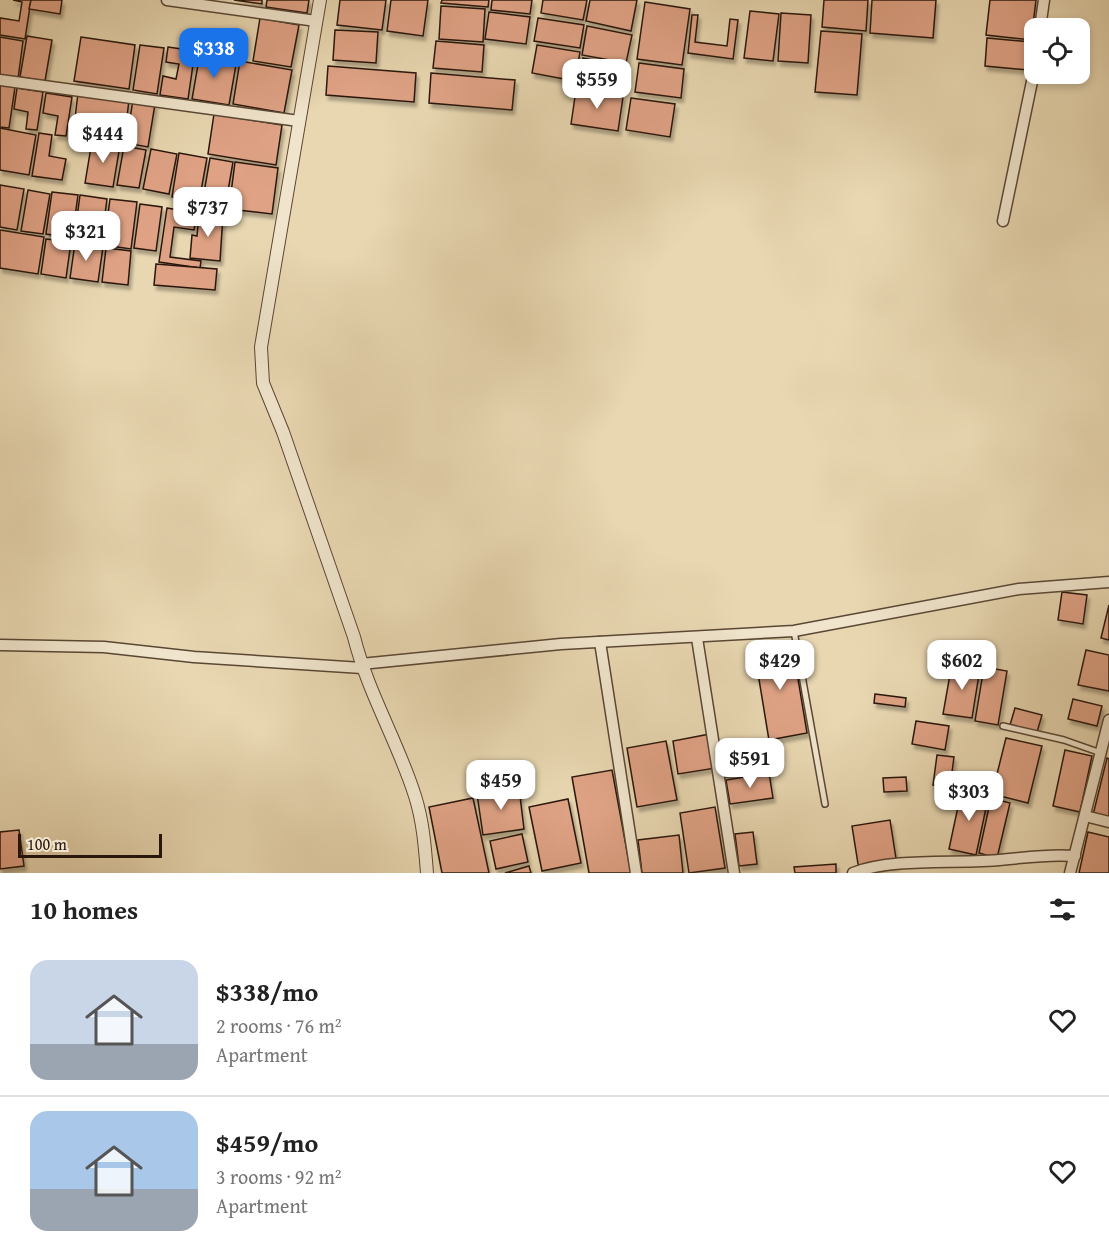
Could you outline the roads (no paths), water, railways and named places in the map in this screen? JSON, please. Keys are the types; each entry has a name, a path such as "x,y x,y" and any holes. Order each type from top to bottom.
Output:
{"street":[{"path":"167,0 316,21"},
{"path":"320,0 261,347 263,383 283,432 361,666 415,795 423,829 427,873"},
{"path":"1041,18 1044,0"},
{"path":"0,80 299,121"},
{"path":"1003,220 1031,84"},
{"path":"0,645 104,646 194,657 361,666 600,642 794,631 1019,589 1109,582"},
{"path":"697,638 734,873"},
{"path":"600,642 636,873"},
{"path":"1070,873 1109,720"},
{"path":"1085,816 1109,822"},
{"path":"853,873 899,865 986,861 1054,854 1075,856"}],"lane":[{"path":"794,631 825,804"},
{"path":"1003,726 1064,740 1101,753"}]}
